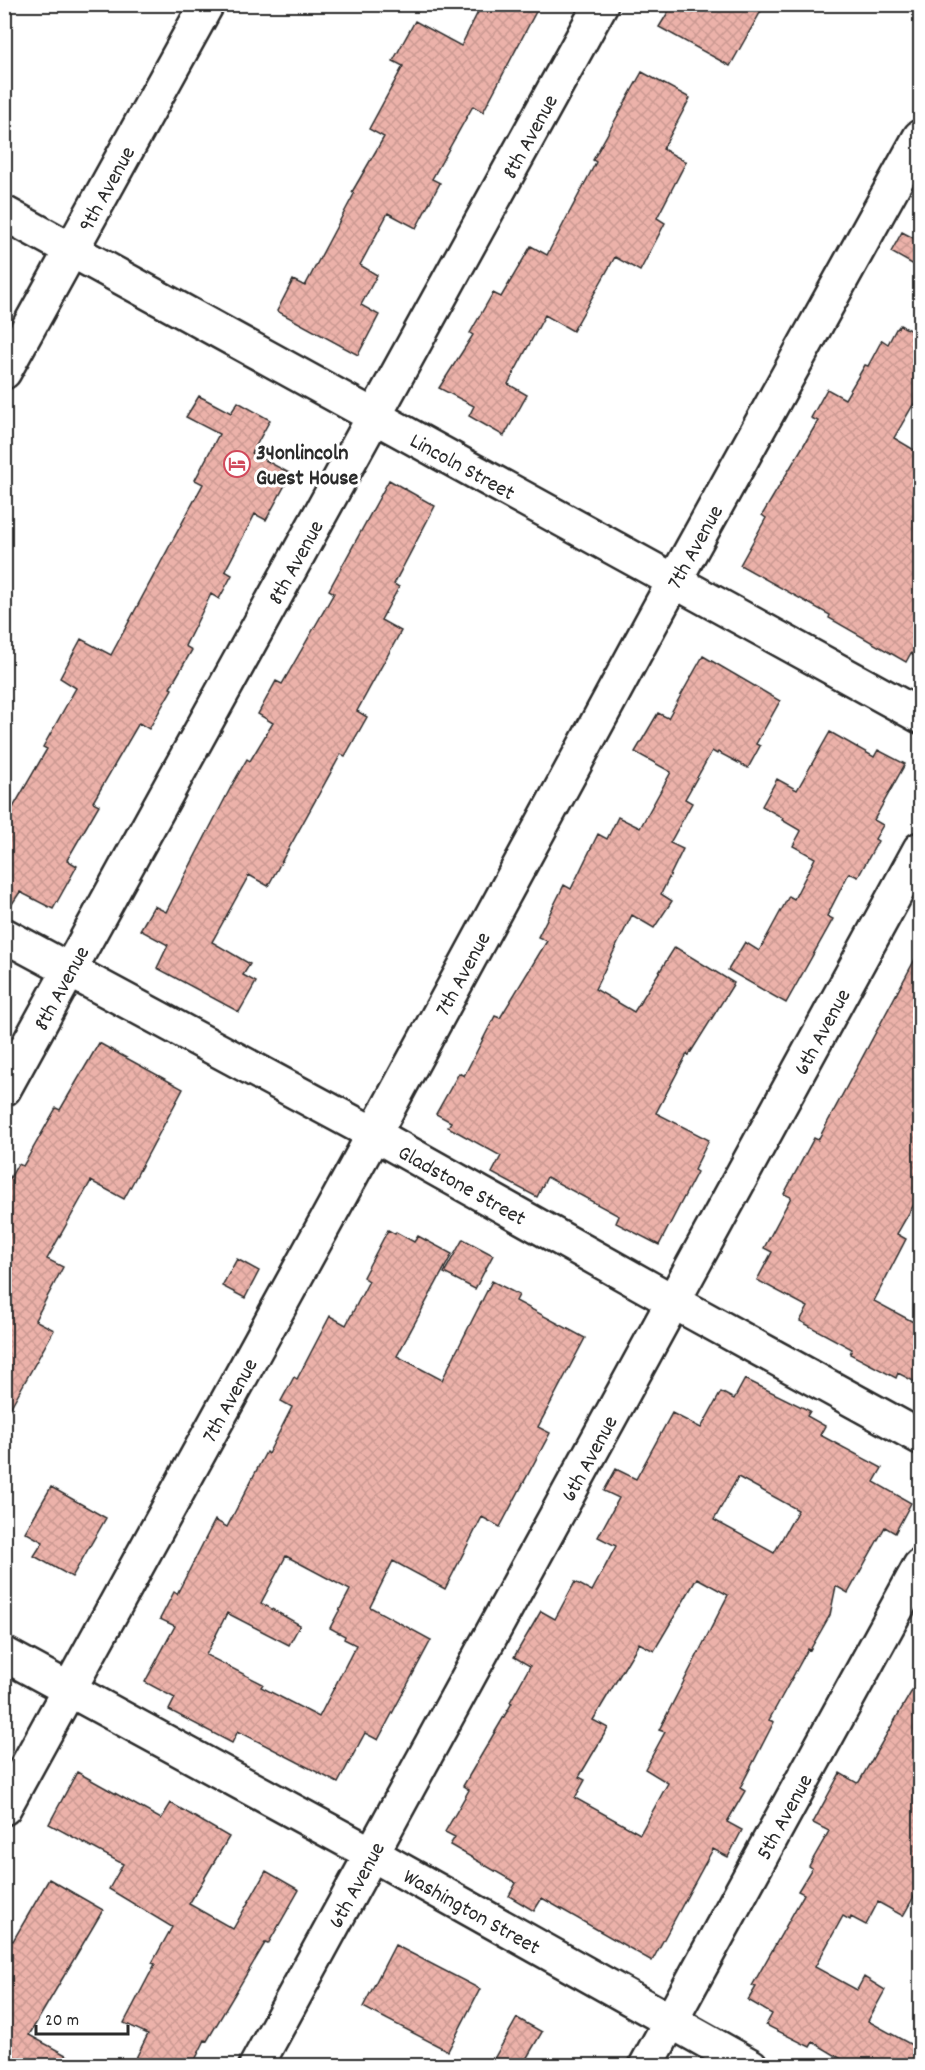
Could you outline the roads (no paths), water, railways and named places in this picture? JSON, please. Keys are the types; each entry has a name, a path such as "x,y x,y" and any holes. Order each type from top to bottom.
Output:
{"street":[{"name":"9th Avenue","path":"4,372 207,4"},
{"name":"8th Avenue","path":"4,1089 601,4"},
{"name":"7th Avenue","path":"4,1808 921,137"},
{"name":"Lincoln Street","path":"4,213 921,716"},
{"name":"6th Avenue","path":"256,2066 921,849"},
{"name":"Gladstone Street","path":"4,934 374,1134 921,1437"},
{"name":"5th Avenue","path":"646,2066 921,1566"},
{"name":"Washington Street","path":"4,1654 372,1854 751,2066"}],"place":[{"name":"34onlincoln Guest House","path":"237,464"}]}
